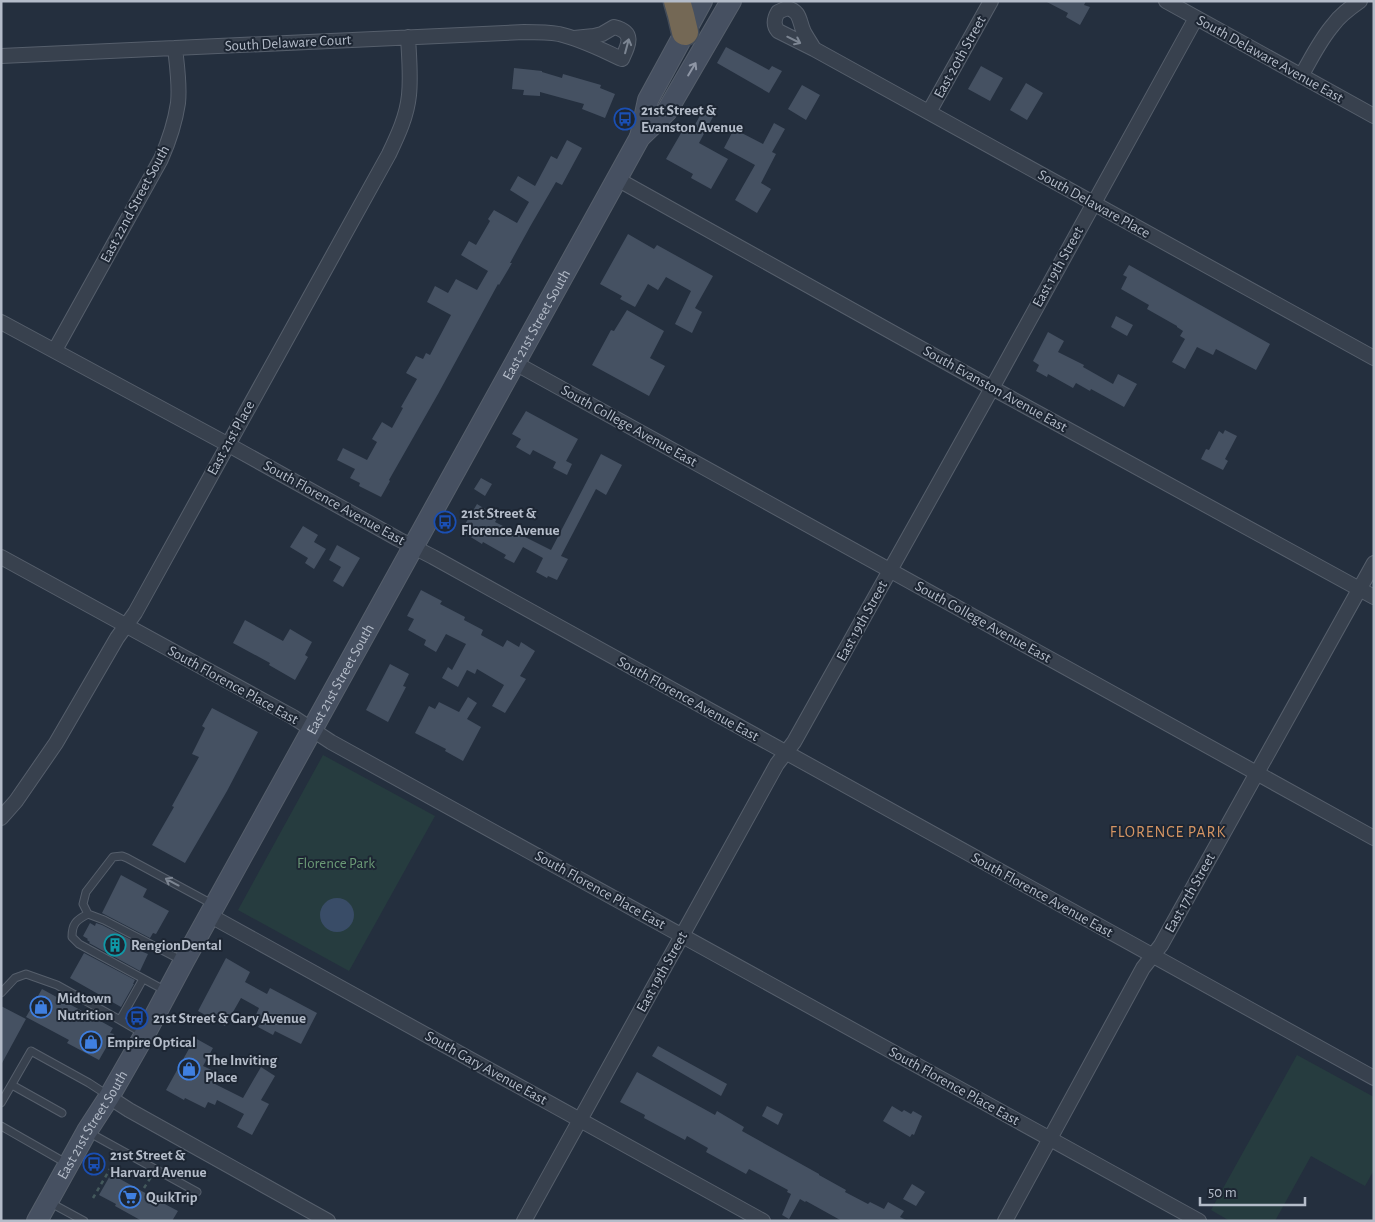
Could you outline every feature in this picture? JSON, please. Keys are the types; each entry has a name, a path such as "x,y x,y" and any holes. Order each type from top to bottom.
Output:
{"highway":[{"path":"677,1 685,32"}],"main road":[{"name":"East 21st Street South","path":"640,137 648,100 702,1"},
{"name":"East 21st Street South","path":"38,1221 87,1131 145,1034 640,137 667,110 731,1"}],"street":[{"name":"East 20th Street","path":"929,112 991,1"},
{"name":"South Delaware Avenue East","path":"1166,1 1374,116"},
{"path":"1301,76 1322,40 1334,24 1360,1"},
{"name":"East 19th Street","path":"524,1221 777,764 794,742 992,388 1196,18"},
{"name":"South Delaware Court","path":"1,56 524,32 544,32 574,38"},
{"name":"East 21st Place","path":"1,818 16,801 56,743 117,638 135,612 397,138 409,95 408,37"},
{"name":"East 22nd Street South","path":"55,350 161,159 168,143 178,102 176,48"},
{"name":"South Delaware Place","path":"814,49 1374,358"},
{"name":"South Evanston Avenue East","path":"617,179 992,388 1374,597"},
{"name":"South Florence Avenue East","path":"1,322 228,444 1374,1078"},
{"name":"South College Avenue East","path":"514,363 1374,838"},
{"name":"South Florence Place East","path":"1,557 284,713 340,747 1199,1221"},
{"name":"East 17th Street","path":"1005,1221 1143,968 1161,945 1374,563"},
{"name":"South Gary Avenue East","path":"212,910 580,1120 763,1221"},
{"path":"109,1097 328,1221"}],"lane":[{"path":"184,961 104,920 88,914 83,904 86,892 113,857 118,856 127,858 212,910"},
{"path":"88,914 76,922 72,929 72,937 79,944 168,992"},
{"path":"1,993 15,978 26,974 57,985 145,1034"},
{"path":"120,1020 143,979"},
{"path":"1,1103 31,1051 89,1083 109,1097"},
{"path":"12,1085 62,1113"},
{"path":"1,1126 69,1164"},
{"path":"87,1131 197,1192"},
{"path":"49,1202 82,1220"}],"path":[{"path":"93,1198 110,1168"}],"green space":[{"name":"Florence Park","path":"323,755 435,816 349,971 238,910"},
{"path":"1297,1055 1374,1097 1374,1170 1365,1186 1311,1156 1275,1221 1230,1221 1211,1210"}],"water":[{"path":"337,898 344,899 349,903 353,908 353,922 349,927 344,931 337,932 330,931 325,927 321,922 320,915 321,908 325,903 330,899"}],"building":[{"path":"1045,1 1086,1 1084,5 1090,7 1080,25 1066,17 1068,13"},
{"path":"726,47 769,70 772,66 782,71 769,93 717,63"},
{"path":"981,66 1003,78 990,101 968,89"},
{"path":"514,68 542,71 562,78 563,74 601,85 600,88 615,94 605,118 582,109 584,104 540,92 540,96 523,95 524,90 512,89"},
{"path":"1026,83 1043,93 1027,120 1010,110"},
{"path":"802,85 820,95 806,120 788,109"},
{"path":"703,110 714,115 699,143 728,159 711,189 691,178 693,174 666,159 684,128 691,132"},
{"path":"774,123 785,129 772,152 776,154 761,183 771,189 757,213 735,200 755,165 724,148 734,129 763,144"},
{"path":"567,140 582,148 562,185 556,182 531,225 510,263 512,263 498,284 381,497 359,486 360,483 350,478 355,469 337,460 343,448 367,460 377,442 372,439 382,422 392,428 403,408 401,407 417,379 406,373 416,356 423,359 426,353 430,355 451,315 427,302 435,286 448,293 456,279 477,290 488,271 461,255 469,241 476,245 494,210 517,223 529,202 510,190 518,176 535,186 551,156 557,159"},
{"path":"628,234 654,249 657,245 713,276 695,308 702,312 692,333 675,324 691,291 666,277 658,290 648,284 635,307 620,299 622,296 600,284"},
{"path":"1129,265 1270,344 1256,370 1216,349 1213,355 1197,347 1185,369 1172,362 1185,339 1180,336 1183,331 1147,309 1149,305 1121,289 1127,277 1123,275"},
{"path":"627,310 664,331 650,358 665,366 649,396 592,365 611,330 614,331"},
{"path":"1116,316 1133,325 1127,336 1111,327"},
{"path":"1048,332 1064,341 1058,352 1084,365 1083,367 1113,384 1118,374 1137,384 1124,407 1091,389 1090,391 1076,383 1073,388 1048,374 1047,377 1036,371 1039,365 1033,361"},
{"path":"526,411 578,439 566,461 572,464 567,475 553,468 556,462 533,450 530,455 516,447 521,439 512,434"},
{"path":"1225,430 1237,436 1225,459 1228,461 1223,470 1201,459 1206,449 1209,450 1219,431 1223,434"},
{"path":"601,454 622,465 606,495 596,489 561,556 568,559 557,580 548,576 547,578 536,572 543,558 523,547 514,563 504,558 506,555 483,542 482,544 461,531 477,504 498,517 495,522 551,550"},
{"path":"481,478 492,484 485,496 474,489"},
{"path":"303,526 318,535 314,542 326,549 314,569 305,563 308,558 290,547"},
{"path":"337,545 360,558 343,587 333,581 341,567 329,560"},
{"path":"421,590 442,601 440,604 465,617 464,620 483,630 481,635 503,647 507,640 519,647 521,642 535,651 520,676 526,679 505,713 492,706 504,685 477,669 475,674 467,670 458,687 442,678 448,667 452,670 466,644 446,634 436,652 424,645 426,640 408,630 414,619 407,616"},
{"path":"245,620 283,641 290,629 312,642 305,655 308,657 295,680 269,665 270,663 233,643"},
{"path":"390,664 409,674 403,686 406,687 388,722 366,710"},
{"path":"468,697 477,703 467,719 481,727 463,761 445,751 446,749 415,733 429,706 435,709 439,702 459,712"},
{"path":"212,708 258,732 227,791 185,863 152,845 174,807 172,806 199,757 192,754 205,728 202,726"},
{"path":"121,875 147,889 143,897 169,911 156,934 153,933 150,938 102,913"},
{"name":"RengionDental","path":"90,923 95,926 96,923 102,925 145,947 143,952 148,954 140,971 89,943 88,939 83,936"},
{"path":"84,953 135,980 121,1007 70,978"},
{"path":"226,958 250,972 245,982 267,994 270,988 317,1013 301,1044 275,1031 273,1035 258,1027 262,1021 255,1017 259,1008 241,998 225,1026 198,1011"},
{"path":"42,989 113,1028 110,1033 114,1034 99,1060 67,1043 69,1040 26,1017"},
{"path":"1,1006 26,1019 1,1065"},
{"path":"195,1038 213,1048 203,1066 218,1073 213,1083 243,1098 261,1067 275,1076 261,1100 269,1104 252,1135 237,1127 244,1114 217,1100 215,1105 208,1102 205,1108 185,1098 184,1100 166,1090"},
{"path":"658,1046 727,1084 721,1096 652,1056"},
{"path":"637,1072 715,1115 717,1111 744,1127 742,1131 868,1204 870,1202 884,1209 888,1202 904,1211 900,1217 908,1221 842,1221 800,1199 789,1219 782,1215 791,1194 787,1192 788,1190 749,1169 746,1174 706,1152 708,1148 687,1136 685,1140 644,1118 645,1115 620,1102"},
{"path":"767,1106 783,1114 778,1125 762,1116"},
{"path":"892,1106 902,1112 904,1110 911,1114 913,1111 922,1116 914,1135 912,1134 910,1137 883,1121"},
{"name":"QuikTrip","path":"111,1174 147,1194 149,1192 161,1198 159,1201 178,1211 172,1221 142,1221 99,1195"},
{"path":"912,1184 925,1192 916,1206 903,1199"}],"place":[{"name":"21st Street & Evanston Avenue","path":"625,119"},
{"name":"21st Street & Florence Avenue","path":"445,522"},
{"name":"RengionDental","path":"115,945"},
{"name":"Midtown Nutrition","path":"41,1007"},
{"name":"21st Street & Gary Avenue","path":"137,1018"},
{"name":"Empire Optical","path":"91,1042"},
{"name":"The Inviting Place","path":"189,1069"},
{"name":"21st Street & Harvard Avenue","path":"94,1164"},
{"name":"QuikTrip","path":"130,1197"}],"district":[{"name":"FLORENCE PARK","path":"1168,832"}]}
